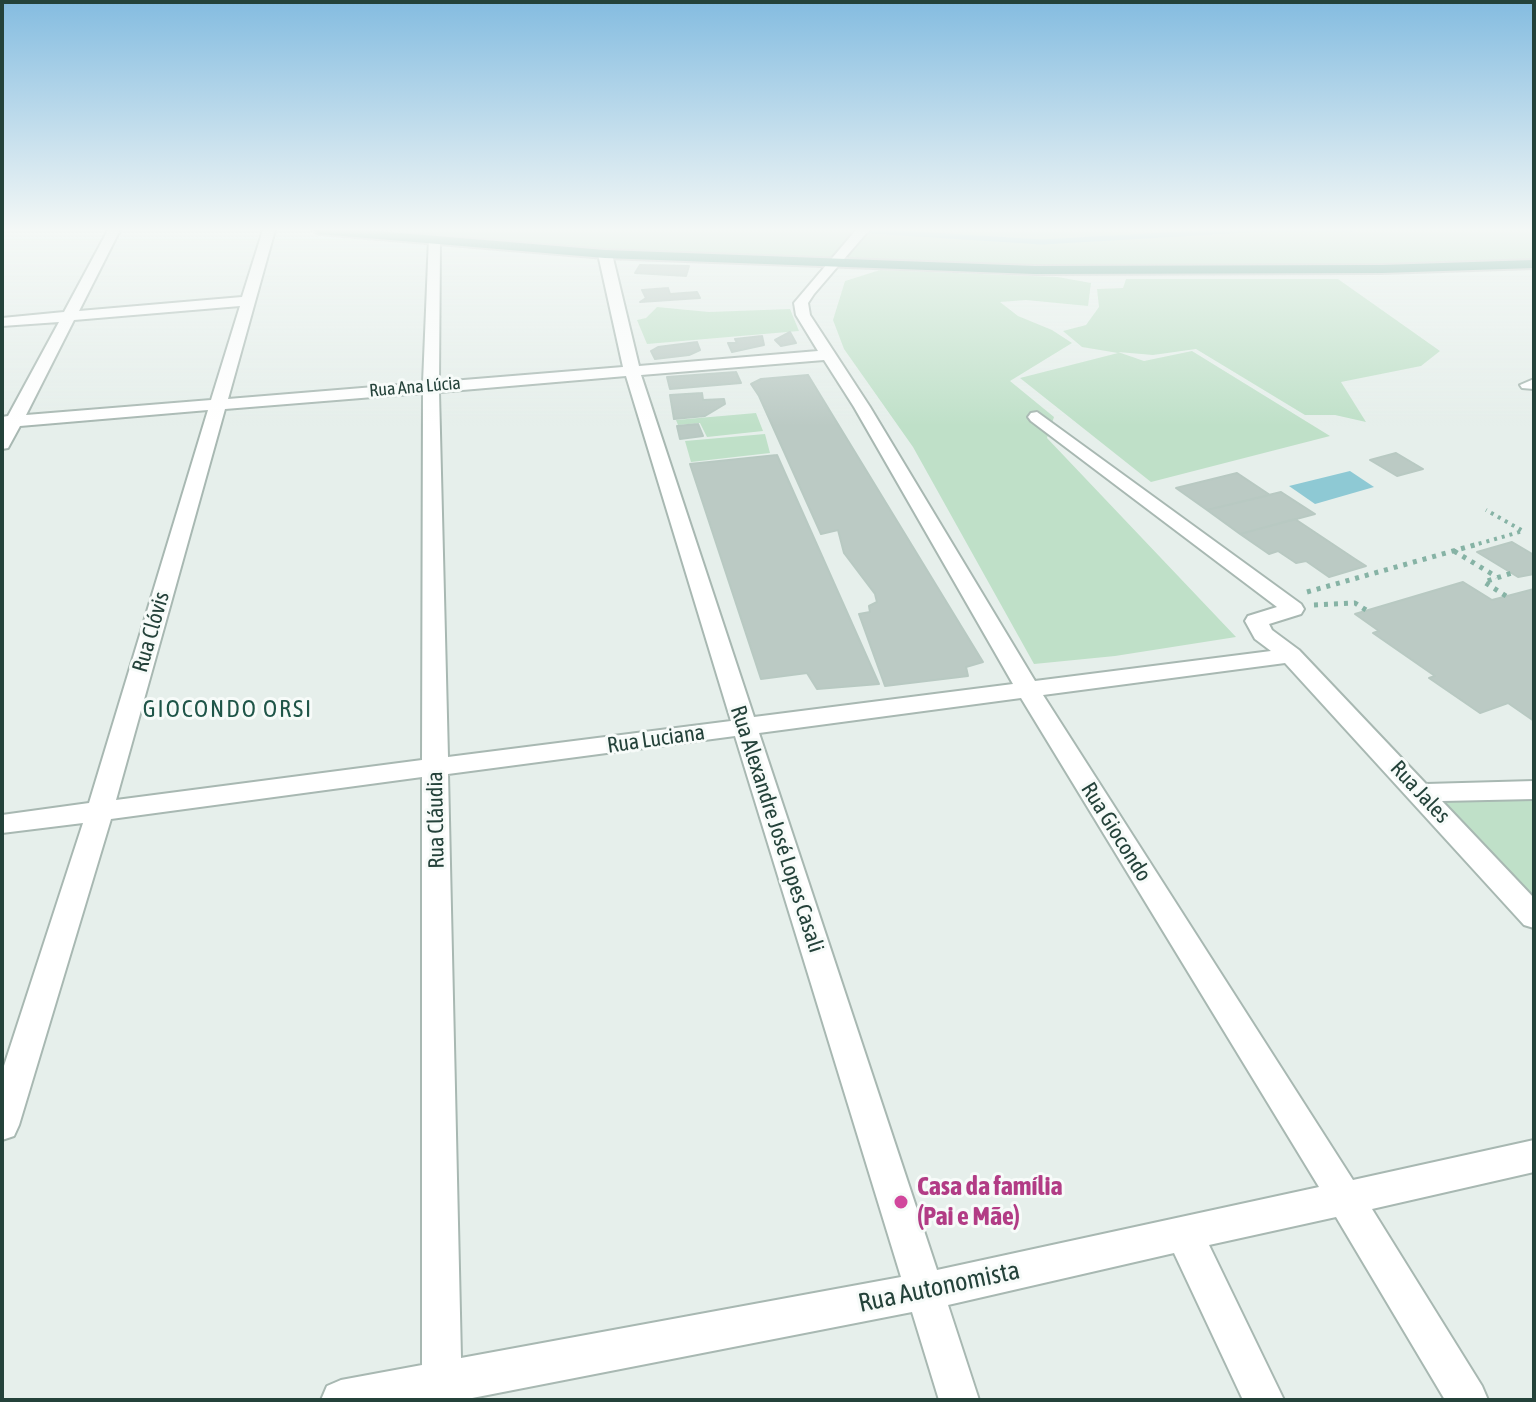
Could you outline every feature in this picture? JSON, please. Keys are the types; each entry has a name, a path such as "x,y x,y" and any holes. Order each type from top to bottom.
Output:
{"street":[{"path":"2,444 9,422 79,295"},
{"name":"Rua Clóvis","path":"2,1125 100,811 250,295"},
{"name":"Rua Cláudia","path":"433,295 431,386 442,1392"},
{"name":"Rua Alexandre José Lopes Casali","path":"615,295 632,371 959,1400"},
{"name":"Rua Giocondo","path":"807,295 801,303 803,315 1028,690 1468,1400"},
{"path":"2,322 248,301"},
{"name":"Rua Ana Lúcia","path":"9,422 829,355"},
{"name":"Rua Jales","path":"1037,417 1293,609 1256,621 1263,634 1298,662 1534,917"},
{"name":"Rua Luciana","path":"2,824 435,770 1028,690 1298,662"},
{"path":"1421,793 1534,790"},
{"name":"Rua Autonomista","path":"341,1400 442,1392 926,1291 1534,1156"},
{"path":"1184,1234 1264,1400"}],"path":[{"path":"1295,595 1523,531 1486,510"},
{"path":"1453,550 1498,578"},
{"path":"1506,596 1484,582 1512,573"}],"green space":[{"path":"841,295 1089,295 1088,306 1026,300 1000,302 1018,316 1052,330 1072,343 1010,381 1054,417 1047,438 1236,637 1115,656 1034,664 913,447 844,349 833,320"},
{"path":"1098,295 1361,295 1440,351 1421,366 1341,382 1366,422 1335,415 1305,415 1196,349 1153,355 1118,352 1144,361 1192,351 1330,436 1151,482 1020,378 1118,353 1082,347 1063,331 1086,325 1099,307"},
{"path":"657,307 709,312 790,309 799,331 647,344 637,320 646,318"},
{"path":"756,413 763,431 707,437 700,423 678,425 676,420"},
{"path":"765,434 770,453 691,462 685,441"},
{"path":"1534,790 1534,917 1421,793"}],"water":[{"path":"1350,471 1374,487 1315,504 1289,486"}],"building":[{"path":"645,295 699,295 700,298 640,302 646,298"},
{"path":"790,332 796,343 781,346 775,340"},
{"path":"762,336 764,345 732,352 728,343 737,343 735,339"},
{"path":"697,342 700,350 689,355 655,359 651,351 658,347"},
{"path":"736,372 741,383 670,389 667,377"},
{"path":"808,375 983,662 966,667 968,676 885,686 859,614 870,612 869,606 877,602 875,594 844,553 838,530 821,534 751,384 761,379"},
{"path":"702,393 703,400 724,399 725,404 705,416 674,419 670,395"},
{"path":"698,424 703,436 680,439 677,426"},
{"path":"1396,453 1423,469 1397,476 1370,460"},
{"path":"777,455 879,684 817,689 807,673 761,679 690,464"},
{"path":"1237,473 1270,495 1207,510 1176,488"},
{"path":"1281,492 1315,514 1240,534 1207,510"},
{"path":"1295,519 1366,566 1329,577 1306,561 1296,563 1278,551 1269,554 1240,534"},
{"path":"1512,542 1534,555 1534,574 1518,577 1477,552"},
{"path":"1463,582 1492,600 1534,589 1534,721 1508,703 1480,713 1429,678 1435,676 1373,633 1379,631 1355,614"}],"place":[{"name":"Casa da família (Pai e Mãe)","path":"901,1202"}],"district":[{"name":"GIOCONDO ORSI","path":"228,709"}]}
